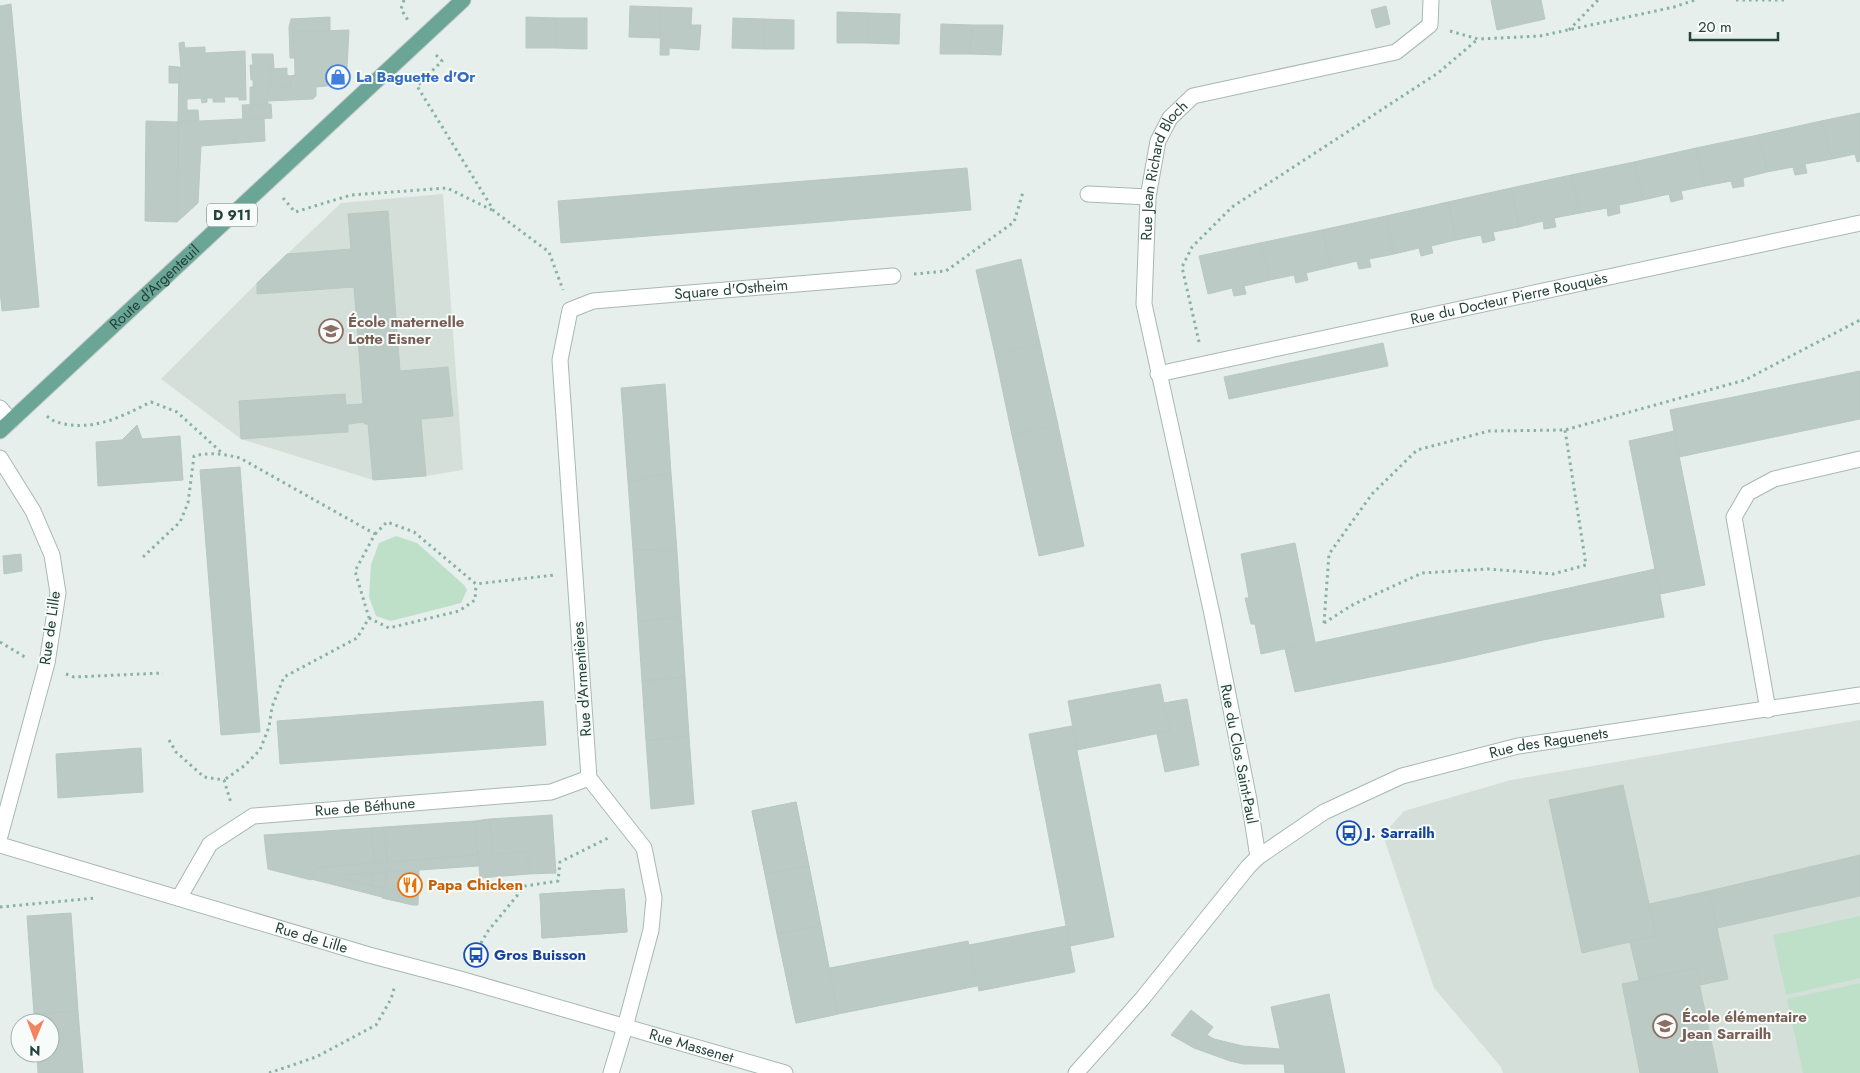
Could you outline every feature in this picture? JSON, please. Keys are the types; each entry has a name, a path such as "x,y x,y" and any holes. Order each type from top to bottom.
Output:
{"main road":[{"name":"Route d'Argenteuil","path":"6,426 463,0"}],"street":[{"path":"1430,25 1431,0"},
{"name":"Rue Jean Richard Bloch","path":"1158,374 1144,304 1148,197 1158,141 1170,118 1193,96 1396,52 1430,25"},
{"path":"1088,194 1148,197"},
{"name":"Rue du Docteur Pierre Rouquès","path":"1158,374 1860,223"},
{"name":"Square d'Ostheim","path":"570,310 593,301 893,276"},
{"name":"Rue d'Armentières","path":"570,310 560,360 589,778"},
{"name":"Rue du Clos Saint-Paul","path":"1158,374 1212,614 1249,800 1258,857"},
{"path":"0,408 6,426"},
{"name":"Rue de Lille","path":"0,458 33,511 52,555 58,593 46,668 0,836"},
{"path":"1768,710 1734,518 1748,493 1774,479 1860,459"},
{"name":"Rue des Raguenets","path":"1258,857 1324,812 1402,776 1518,746 1860,695"},
{"path":"589,778 644,848 654,898 651,930 611,1073"},
{"name":"Rue de Béthune","path":"179,898 210,844 253,816 551,792 589,778"},
{"name":"Rue de Lille","path":"0,845 402,964 625,1027"},
{"path":"1076,1073 1142,999 1234,883 1258,857"},
{"name":"Rue Massenet","path":"625,1027 785,1073"}],"path":[{"path":"1569,30 1598,0"},
{"path":"1430,25 1478,39 1540,36 1674,7 1695,0"},
{"path":"1736,0 1788,0"},
{"path":"1204,364 1182,267 1192,247 1232,207 1438,73 1478,39"},
{"path":"421,40 442,61 417,86 495,211"},
{"path":"269,180 295,212 351,194 447,188 495,211 549,252 570,310"},
{"path":"893,276 946,271 1014,222 1024,192"},
{"path":"1565,430 1586,565 1553,574 1488,569 1422,574 1354,604 1324,623 1329,554 1372,494 1417,450 1489,431 1565,430 1745,380 1860,320"},
{"path":"32,402 52,421 72,425 95,426 151,402 177,412 223,454"},
{"path":"143,557 180,522 188,503 194,456 203,454 223,454 240,458 375,534"},
{"path":"476,584 474,600 459,611 389,628 369,618 355,571 375,534 387,522 414,532 476,584 574,572"},
{"path":"169,740 176,752 204,777 224,780 244,766 260,750 270,727 272,707 284,677 357,638 369,618"},
{"path":"0,642 46,668 74,677 163,673"},
{"path":"224,780 235,828"},
{"path":"460,979 488,931 525,886 558,880 560,862 628,828"},
{"path":"0,907 104,898"},
{"path":"269,1073 316,1057 376,1025 391,999 402,964"}],"shaded area":[{"name":"École maternelle Lotte Eisner","path":"443,194 463,470 426,476 373,480 241,439 161,379 257,283 341,203"},
{"path":"1860,720 1860,1073 1503,1073 1501,1067 1434,988 1383,835 1404,811 1511,780"}],"green space":[{"path":"396,536 417,543 464,585 467,590 461,603 391,621 376,616 369,597 371,565 379,543"},
{"path":"1860,916 1860,978 1786,995 1773,935"},
{"path":"1860,983 1860,1073 1803,1073 1787,999"}],"building":[{"path":"1491,0 1541,0 1545,19 1497,30"},
{"path":"11,4 39,307 2,311 0,290 0,6"},
{"path":"630,6 661,7 660,38 629,37"},
{"path":"1386,6 1390,24 1376,28 1371,10"},
{"path":"661,7 692,8 691,25 701,25 699,50 669,48 669,55 660,55"},
{"path":"837,12 869,13 867,43 837,43"},
{"path":"869,13 900,14 899,44 867,43"},
{"path":"330,17 330,31 294,32 295,58 290,58 289,27 291,19"},
{"path":"526,17 556,18 555,48 526,48"},
{"path":"556,18 587,18 587,49 555,48"},
{"path":"733,18 765,19 764,49 732,48"},
{"path":"765,19 794,20 794,49 764,49"},
{"path":"941,24 972,25 971,54 940,54"},
{"path":"972,25 1003,25 1001,55 971,54"},
{"path":"349,30 347,68 327,86 316,87 316,96 313,99 269,101 268,86 291,86 290,76 295,75 294,32"},
{"path":"184,42 185,48 205,47 205,53 245,51 246,100 239,100 239,97 224,97 225,102 213,102 213,98 207,98 207,102 202,103 201,98 187,99 187,110 198,110 199,122 178,122 179,67 181,68 179,43"},
{"path":"252,54 273,54 274,69 271,69 272,86 268,86 268,104 250,105 250,87 253,87 250,65 253,65"},
{"path":"169,66 179,67 179,83 169,83"},
{"path":"287,68 287,75 290,76 291,86 272,86 271,69"},
{"path":"271,104 272,118 243,120 242,105"},
{"path":"1860,113 1860,161 1857,162 1855,154 1832,159 1821,121"},
{"path":"264,118 265,141 201,146 198,203 177,222 178,122"},
{"path":"146,121 178,122 177,222 145,221"},
{"path":"1821,121 1832,159 1805,164 1807,173 1795,175 1793,167 1767,172 1758,135"},
{"path":"1758,135 1767,172 1743,178 1744,186 1733,188 1731,181 1705,186 1696,148"},
{"path":"1696,148 1705,186 1681,191 1683,199 1671,202 1669,194 1643,200 1634,162"},
{"path":"1634,162 1643,200 1619,205 1620,213 1608,216 1607,208 1580,213 1571,175"},
{"path":"967,168 971,210 561,243 558,201"},
{"path":"1571,175 1580,213 1554,218 1556,227 1544,229 1543,221 1519,227 1511,188"},
{"path":"1511,188 1519,227 1493,232 1495,240 1483,243 1481,235 1456,240 1448,202"},
{"path":"1448,202 1456,240 1431,246 1433,253 1421,256 1419,248 1394,254 1386,216"},
{"path":"388,211 400,371 448,367 453,416 421,419 426,476 373,480 368,424 364,424 364,422 348,424 348,432 241,439 239,401 345,394 346,405 363,404 354,287 257,294 257,283 287,254 351,249 348,214"},
{"path":"1386,216 1394,254 1369,259 1371,267 1359,269 1357,261 1331,267 1322,230"},
{"path":"1322,230 1331,267 1306,273 1308,280 1296,283 1294,275 1270,280 1260,243"},
{"path":"1260,243 1270,280 1244,286 1246,294 1234,296 1232,288 1208,294 1199,256"},
{"path":"1021,259 1040,344 995,354 976,270"},
{"path":"1383,343 1388,366 1229,399 1224,377"},
{"path":"1040,344 1058,425 1012,435 995,354"},
{"path":"1860,371 1860,419 1679,457 1670,410"},
{"path":"665,384 671,473 628,482 621,388"},
{"path":"137,425 142,439 180,436 183,480 98,486 96,442 122,440"},
{"path":"1058,425 1084,546 1039,556 1012,435"},
{"path":"1674,431 1705,585 1660,594 1629,441"},
{"path":"240,467 260,732 221,735 200,470"},
{"path":"671,473 677,551 633,550 628,482"},
{"path":"1295,543 1315,642 1261,654 1255,624 1251,624 1245,598 1249,598 1241,554"},
{"path":"633,550 677,551 681,617 638,622"},
{"path":"21,554 22,571 4,574 3,556"},
{"path":"1655,569 1664,617 1543,640 1451,661 1295,692 1285,649"},
{"path":"681,617 685,677 642,681 638,622"},
{"path":"685,677 689,736 646,741 642,681"},
{"path":"1160,684 1170,731 1077,750 1068,701"},
{"path":"1187,699 1199,765 1165,772 1157,734 1170,731 1164,703"},
{"path":"543,701 546,745 280,764 277,721"},
{"path":"1072,726 1114,937 1070,946 1029,734"},
{"path":"689,736 694,804 651,809 646,741"},
{"path":"141,748 143,792 58,798 56,754"},
{"path":"1623,785 1656,936 1582,953 1549,800"},
{"path":"796,802 838,1014 796,1023 752,811"},
{"path":"796,802 809,866 765,874 752,811"},
{"path":"552,815 556,873 529,874 527,852 493,854 489,819"},
{"path":"489,819 493,854 527,852 529,874 480,878 475,821"},
{"path":"475,821 478,855 387,862 384,827"},
{"path":"384,827 387,862 375,863 371,828"},
{"path":"371,828 375,863 315,868 311,880 268,869 264,835"},
{"path":"478,855 478,866 419,870 418,905 413,905 414,871 344,875 344,879 384,888 382,897 311,879 315,868"},
{"path":"1860,855 1860,896 1717,928 1709,891"},
{"path":"809,866 821,926 777,934 765,874"},
{"path":"414,871 413,905 382,898 387,872"},
{"path":"387,872 384,888 371,885 373,873"},
{"path":"373,873 371,885 344,879 344,875"},
{"path":"624,889 627,932 542,938 540,894"},
{"path":"624,889 627,932 542,938 540,894"},
{"path":"1709,891 1728,979 1700,985 1696,968 1639,980 1630,942 1656,936 1649,904"},
{"path":"71,913 78,1011 34,1013 27,916"},
{"path":"821,926 838,1014 796,1023 777,934"},
{"path":"1066,926 1075,972 979,991 969,945"},
{"path":"968,941 977,986 838,1014 830,968"},
{"path":"1696,968 1718,1073 1640,1073 1622,984"},
{"path":"1329,994 1345,1073 1285,1073 1284,1064 1243,1064 1194,1048 1171,1035 1191,1010 1213,1027 1207,1035 1214,1039 1243,1046 1280,1049 1271,1007"},
{"path":"78,1011 83,1073 38,1073 38,1063 60,1063 60,1013 49,1013"}],"place":[{"name":"La Baguette d'Or","path":"338,77"},
{"name":"École maternelle Lotte Eisner","path":"331,331"},
{"name":"J. Sarrailh","path":"1349,833"},
{"name":"Papa Chicken","path":"410,885"},
{"name":"Gros Buisson","path":"476,955"},
{"name":"École élémentaire Jean Sarrailh","path":"1665,1026"}]}
